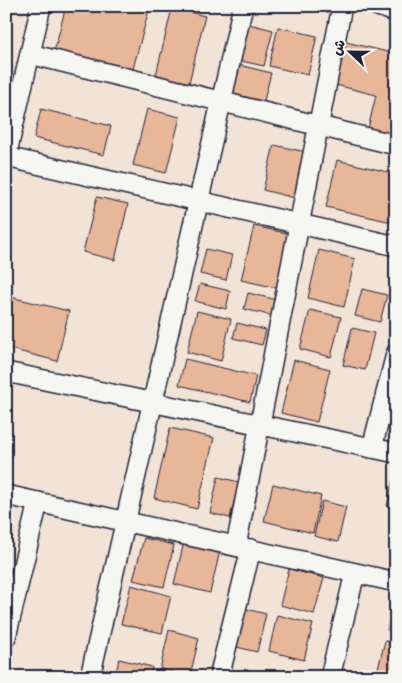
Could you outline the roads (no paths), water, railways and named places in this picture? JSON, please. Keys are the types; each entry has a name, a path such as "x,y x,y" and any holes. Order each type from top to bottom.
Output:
{"street":[{"path":"40,6 6,157 396,246"},
{"path":"90,677 243,6"},
{"path":"219,677 243,548 260,425 342,6"},
{"path":"30,54 396,146"},
{"path":"372,448 396,354"},
{"path":"6,372 396,453"},
{"path":"6,495 396,582"},
{"path":"6,637 38,502"},
{"path":"330,677 355,573"}]}
